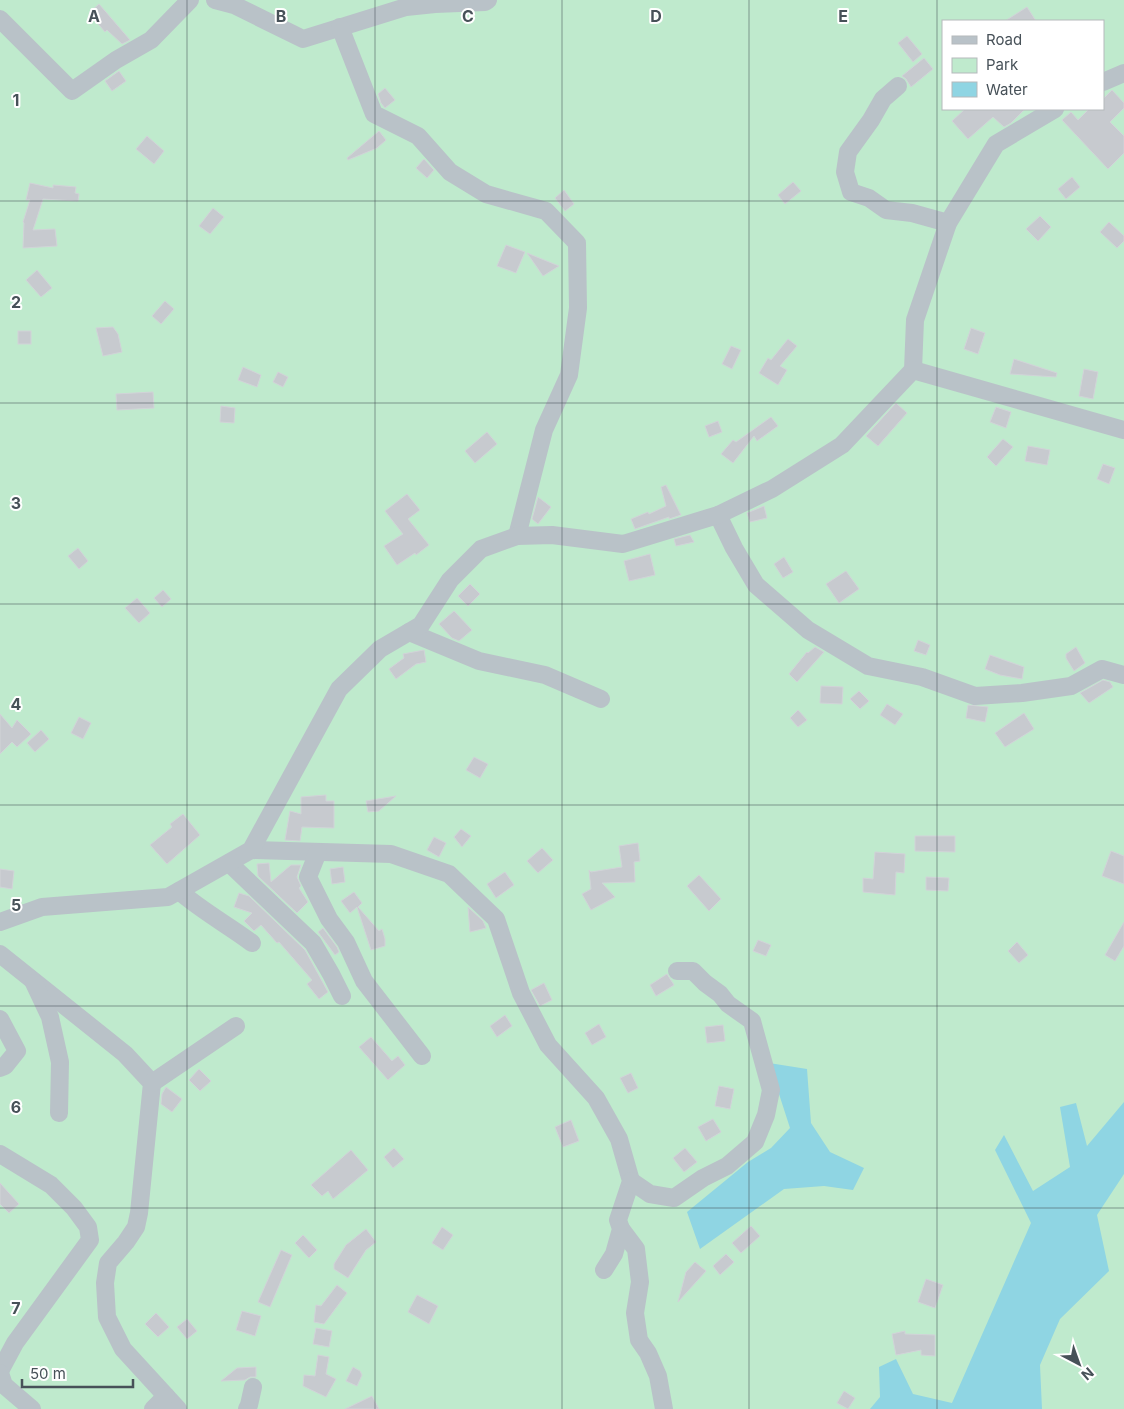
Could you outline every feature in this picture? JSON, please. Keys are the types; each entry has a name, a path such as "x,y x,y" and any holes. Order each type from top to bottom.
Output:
{"street":[{"path":"0,19 72,90 116,60 151,40 190,0"},
{"path":"215,0 234,5 303,39 406,7 485,2 488,0"},
{"path":"340,27 374,114 418,136 450,172 486,194 546,212 577,243 578,308 569,375 544,430 517,536"},
{"path":"1104,82 1124,73"},
{"path":"898,86 883,99 871,120 848,152 845,172 851,192 869,198 886,210 912,213 948,223"},
{"path":"0,922 42,907 168,897 251,850 339,689 380,649 421,625 450,580 481,549 517,536 552,535 623,544 718,515 772,489 842,445 913,370 915,320 948,223 996,144 1053,110"},
{"path":"913,370 1124,430"},
{"path":"718,515 734,548 756,585 808,630 868,666 922,677 975,696 1022,693 1071,686 1102,669 1124,675"},
{"path":"409,632 479,661 545,675 601,699"},
{"path":"251,850 391,854 449,874 496,919 521,993 548,1045 596,1098 619,1139 631,1181 618,1220 636,1249 640,1282 635,1313 639,1340 648,1352 658,1376 664,1409"},
{"path":"318,852 308,877 329,919 346,942 364,981 422,1056"},
{"path":"229,863 312,943 342,996"},
{"path":"179,891 200,909 252,943"},
{"path":"0,954 126,1054 152,1083 136,1227 108,1263 105,1283 107,1317 123,1349 172,1403 153,1409"},
{"path":"631,1181 650,1194 674,1198 703,1178 726,1166 755,1142 766,1115 771,1090 752,1021 728,1004 720,994 693,971 678,971"},
{"path":"33,980 50,1017 60,1062 59,1113"},
{"path":"0,1019 17,1051 5,1066 0,1068"},
{"path":"152,1083 236,1026"},
{"path":"0,1154 51,1185 74,1208 88,1227 90,1240 15,1342 0,1372 4,1385 32,1409"},
{"path":"604,1270 614,1254 622,1229"},
{"path":"247,1409 253,1387"}],"green space":[{"path":"0,0 1124,0 1124,1409 0,1409"}],"water":[{"path":"769,1063 807,1069 811,1123 830,1152 864,1168 853,1190 824,1186 784,1189 700,1249 687,1212 748,1162 771,1148 790,1128"},
{"path":"1124,1102 1124,1174 1097,1215 1109,1271 1060,1319 1040,1365 1042,1409 870,1409 880,1397 879,1367 896,1359 913,1394 952,1403 1031,1223 995,1150 1004,1135 1033,1191 1070,1167 1060,1107 1076,1103 1087,1146"}],"building":[{"path":"99,4 130,40 122,44 107,30 105,32 89,13"},
{"path":"1027,7 1035,20 1007,20"},
{"path":"907,36 922,54 913,62 898,43"},
{"path":"924,58 933,69 911,87 902,76"},
{"path":"119,71 126,81 112,91 105,81"},
{"path":"385,88 395,100 385,108 378,94"},
{"path":"1112,90 1124,103 1124,108 1110,122 1124,136 1124,153 1108,169 1062,120 1071,112 1078,120 1088,110 1104,110 1104,98"},
{"path":"964,110 1024,110 1004,127 993,117 968,139 952,121"},
{"path":"379,131 386,140 377,148 348,160 347,158"},
{"path":"147,136 164,151 154,164 136,149"},
{"path":"424,159 434,170 427,178 416,168"},
{"path":"1072,177 1080,187 1066,199 1058,189"},
{"path":"793,182 801,191 785,204 778,195"},
{"path":"30,183 53,188 53,185 76,187 75,193 79,194 78,201 43,199 33,230 55,229 57,246 23,248 23,222 30,200 26,200"},
{"path":"564,190 574,204 565,211 555,198"},
{"path":"213,208 224,217 210,234 199,226"},
{"path":"1040,216 1051,227 1038,241 1026,229"},
{"path":"1109,222 1124,236 1124,241 1117,248 1100,232"},
{"path":"506,245 525,252 516,273 497,266"},
{"path":"527,253 559,266 543,276"},
{"path":"37,270 52,288 41,297 26,280"},
{"path":"165,301 174,309 161,324 152,316"},
{"path":"113,327 118,334 122,352 103,356 96,328"},
{"path":"971,328 985,333 978,354 964,349"},
{"path":"18,331 31,331 31,344 18,344"},
{"path":"788,339 797,346 780,366 787,370 778,385 759,373 768,358 771,360"},
{"path":"731,346 741,350 732,369 722,364"},
{"path":"1014,359 1057,373 1056,377 1010,374"},
{"path":"243,367 261,375 257,387 238,380"},
{"path":"1084,369 1098,372 1093,399 1079,396"},
{"path":"278,372 288,377 283,387 273,382"},
{"path":"153,392 154,408 117,410 116,394"},
{"path":"896,403 907,413 878,446 866,436"},
{"path":"221,406 235,408 234,423 220,422"},
{"path":"996,407 1011,412 1006,428 990,422"},
{"path":"771,417 778,426 757,441 754,436 733,463 721,454 733,440 736,442"},
{"path":"718,421 722,432 709,437 705,426"},
{"path":"487,432 497,444 475,463 465,451"},
{"path":"1003,439 1013,447 996,466 987,457"},
{"path":"1028,446 1050,450 1047,465 1025,461"},
{"path":"1103,464 1115,468 1109,484 1097,479"},
{"path":"666,485 681,515 669,519 669,517 635,529 631,519 648,512 649,514 666,506 661,487"},
{"path":"407,494 420,510 408,519 429,545 416,555 415,553 397,565 384,546 403,534 385,511"},
{"path":"538,497 551,507 538,524 532,519"},
{"path":"764,506 767,518 750,522 747,513"},
{"path":"690,535 694,542 676,546 674,539"},
{"path":"78,548 88,561 79,569 68,556"},
{"path":"650,554 655,575 629,581 624,561"},
{"path":"784,557 793,572 783,578 774,564"},
{"path":"846,571 859,589 839,603 826,584"},
{"path":"470,584 480,594 468,606 458,596"},
{"path":"163,590 171,599 162,607 154,598"},
{"path":"137,598 150,613 139,623 125,608"},
{"path":"454,611 472,630 459,641 452,638 439,624"},
{"path":"918,640 930,645 926,655 914,651"},
{"path":"815,647 824,652 797,682 789,674 807,652"},
{"path":"1076,647 1085,663 1074,671 1066,658 1066,654"},
{"path":"424,650 426,662 416,664 396,679 389,669 404,658 403,654"},
{"path":"990,655 1024,667 1022,679 1000,675 985,669"},
{"path":"1103,680 1110,682 1113,687 1089,703 1080,693"},
{"path":"821,686 843,687 842,704 820,703"},
{"path":"859,691 869,701 860,709 850,699"},
{"path":"887,704 903,714 895,725 880,715"},
{"path":"968,705 988,707 985,722 966,718"},
{"path":"798,710 807,720 798,727 790,718"},
{"path":"1024,713 1034,729 1005,747 995,733"},
{"path":"0,714 12,728 17,720 31,734 17,747 12,742 0,754"},
{"path":"79,717 91,723 83,739 71,733"},
{"path":"41,730 49,739 35,752 27,743"},
{"path":"474,757 488,764 480,778 466,770"},
{"path":"326,795 326,801 334,801 334,828 302,827 300,841 285,840 290,811 301,814 301,797"},
{"path":"396,796 379,811 368,812 366,801"},
{"path":"183,814 200,835 167,864 150,845 172,827 170,824"},
{"path":"461,829 471,836 462,847 454,837"},
{"path":"915,836 955,836 955,852 915,851"},
{"path":"434,837 446,843 439,857 427,850"},
{"path":"638,843 640,861 634,862 635,882 602,883 615,897 591,910 582,894 591,889 589,870 591,872 622,867 619,846"},
{"path":"542,848 553,860 538,873 527,861"},
{"path":"1111,851 1124,856 1124,884 1102,876"},
{"path":"875,852 905,854 904,873 896,872 895,895 863,892 863,878 873,879"},
{"path":"269,863 271,882 291,865 301,865 297,877 301,886 299,888 308,902 297,913 258,876 257,864"},
{"path":"343,867 345,882 332,884 330,869"},
{"path":"0,869 14,871 12,889 0,887"},
{"path":"505,872 514,885 496,898 487,884"},
{"path":"699,875 721,899 709,911 687,886"},
{"path":"926,877 949,878 948,891 926,890"},
{"path":"354,892 362,903 358,907 379,931 382,929 385,946 371,950 357,907 350,913 341,901"},
{"path":"239,893 249,896 305,950 328,992 319,999 307,984 312,980 279,942 277,943 261,925 254,931 244,921 252,913 234,907"},
{"path":"468,907 483,921 486,928 470,932"},
{"path":"1124,922 1124,946 1115,961 1105,955"},
{"path":"323,928 337,947 339,952 335,955 318,932"},
{"path":"758,940 771,945 766,956 753,951"},
{"path":"1017,942 1028,955 1019,963 1008,951"},
{"path":"667,974 674,985 656,996 650,985"},
{"path":"544,983 552,1000 540,1006 531,990"},
{"path":"505,1015 512,1026 497,1037 490,1026"},
{"path":"599,1024 606,1037 592,1045 585,1033"},
{"path":"723,1025 725,1041 707,1043 705,1027"},
{"path":"371,1037 392,1061 398,1056 405,1065 388,1080 359,1047"},
{"path":"199,1069 211,1081 200,1091 189,1080"},
{"path":"631,1073 638,1088 628,1093 620,1078"},
{"path":"719,1086 734,1089 730,1109 715,1106"},
{"path":"166,1087 182,1099 172,1112 161,1104 162,1094"},
{"path":"713,1119 721,1132 706,1141 698,1127"},
{"path":"571,1120 579,1141 563,1147 555,1127"},
{"path":"394,1148 404,1159 393,1168 384,1157"},
{"path":"685,1148 697,1162 684,1172 673,1158"},
{"path":"351,1150 368,1170 333,1199 328,1191 322,1196 311,1185"},
{"path":"0,1183 19,1204 9,1213 0,1204"},
{"path":"751,1226 760,1236 741,1253 732,1243"},
{"path":"442,1227 453,1235 443,1250 432,1243"},
{"path":"366,1229 376,1242 366,1250 348,1278 334,1269 334,1264 346,1245"},
{"path":"303,1235 317,1250 309,1258 295,1243"},
{"path":"281,1250 292,1255 270,1307 258,1302"},
{"path":"726,1254 734,1262 720,1275 713,1266"},
{"path":"695,1262 706,1271 678,1302 686,1272"},
{"path":"926,1279 943,1285 935,1308 918,1302"},
{"path":"337,1285 347,1293 324,1324 314,1322 316,1305 321,1306"},
{"path":"417,1295 438,1306 429,1324 408,1312"},
{"path":"242,1311 261,1316 255,1336 236,1330"},
{"path":"156,1313 169,1327 158,1337 145,1324"},
{"path":"187,1319 197,1331 187,1339 177,1327"},
{"path":"316,1328 332,1331 329,1347 313,1344"},
{"path":"905,1331 905,1334 935,1335 935,1356 921,1355 921,1350 896,1355 892,1334"},
{"path":"318,1355 329,1357 326,1374 336,1379 326,1397 303,1386 304,1375 315,1376"},
{"path":"256,1367 256,1377 250,1377 245,1380 221,1381 237,1368"},
{"path":"353,1367 360,1371 362,1375 357,1386 346,1381"},
{"path":"844,1391 855,1398 848,1409 837,1403"},
{"path":"372,1396 379,1409 345,1409"}]}
